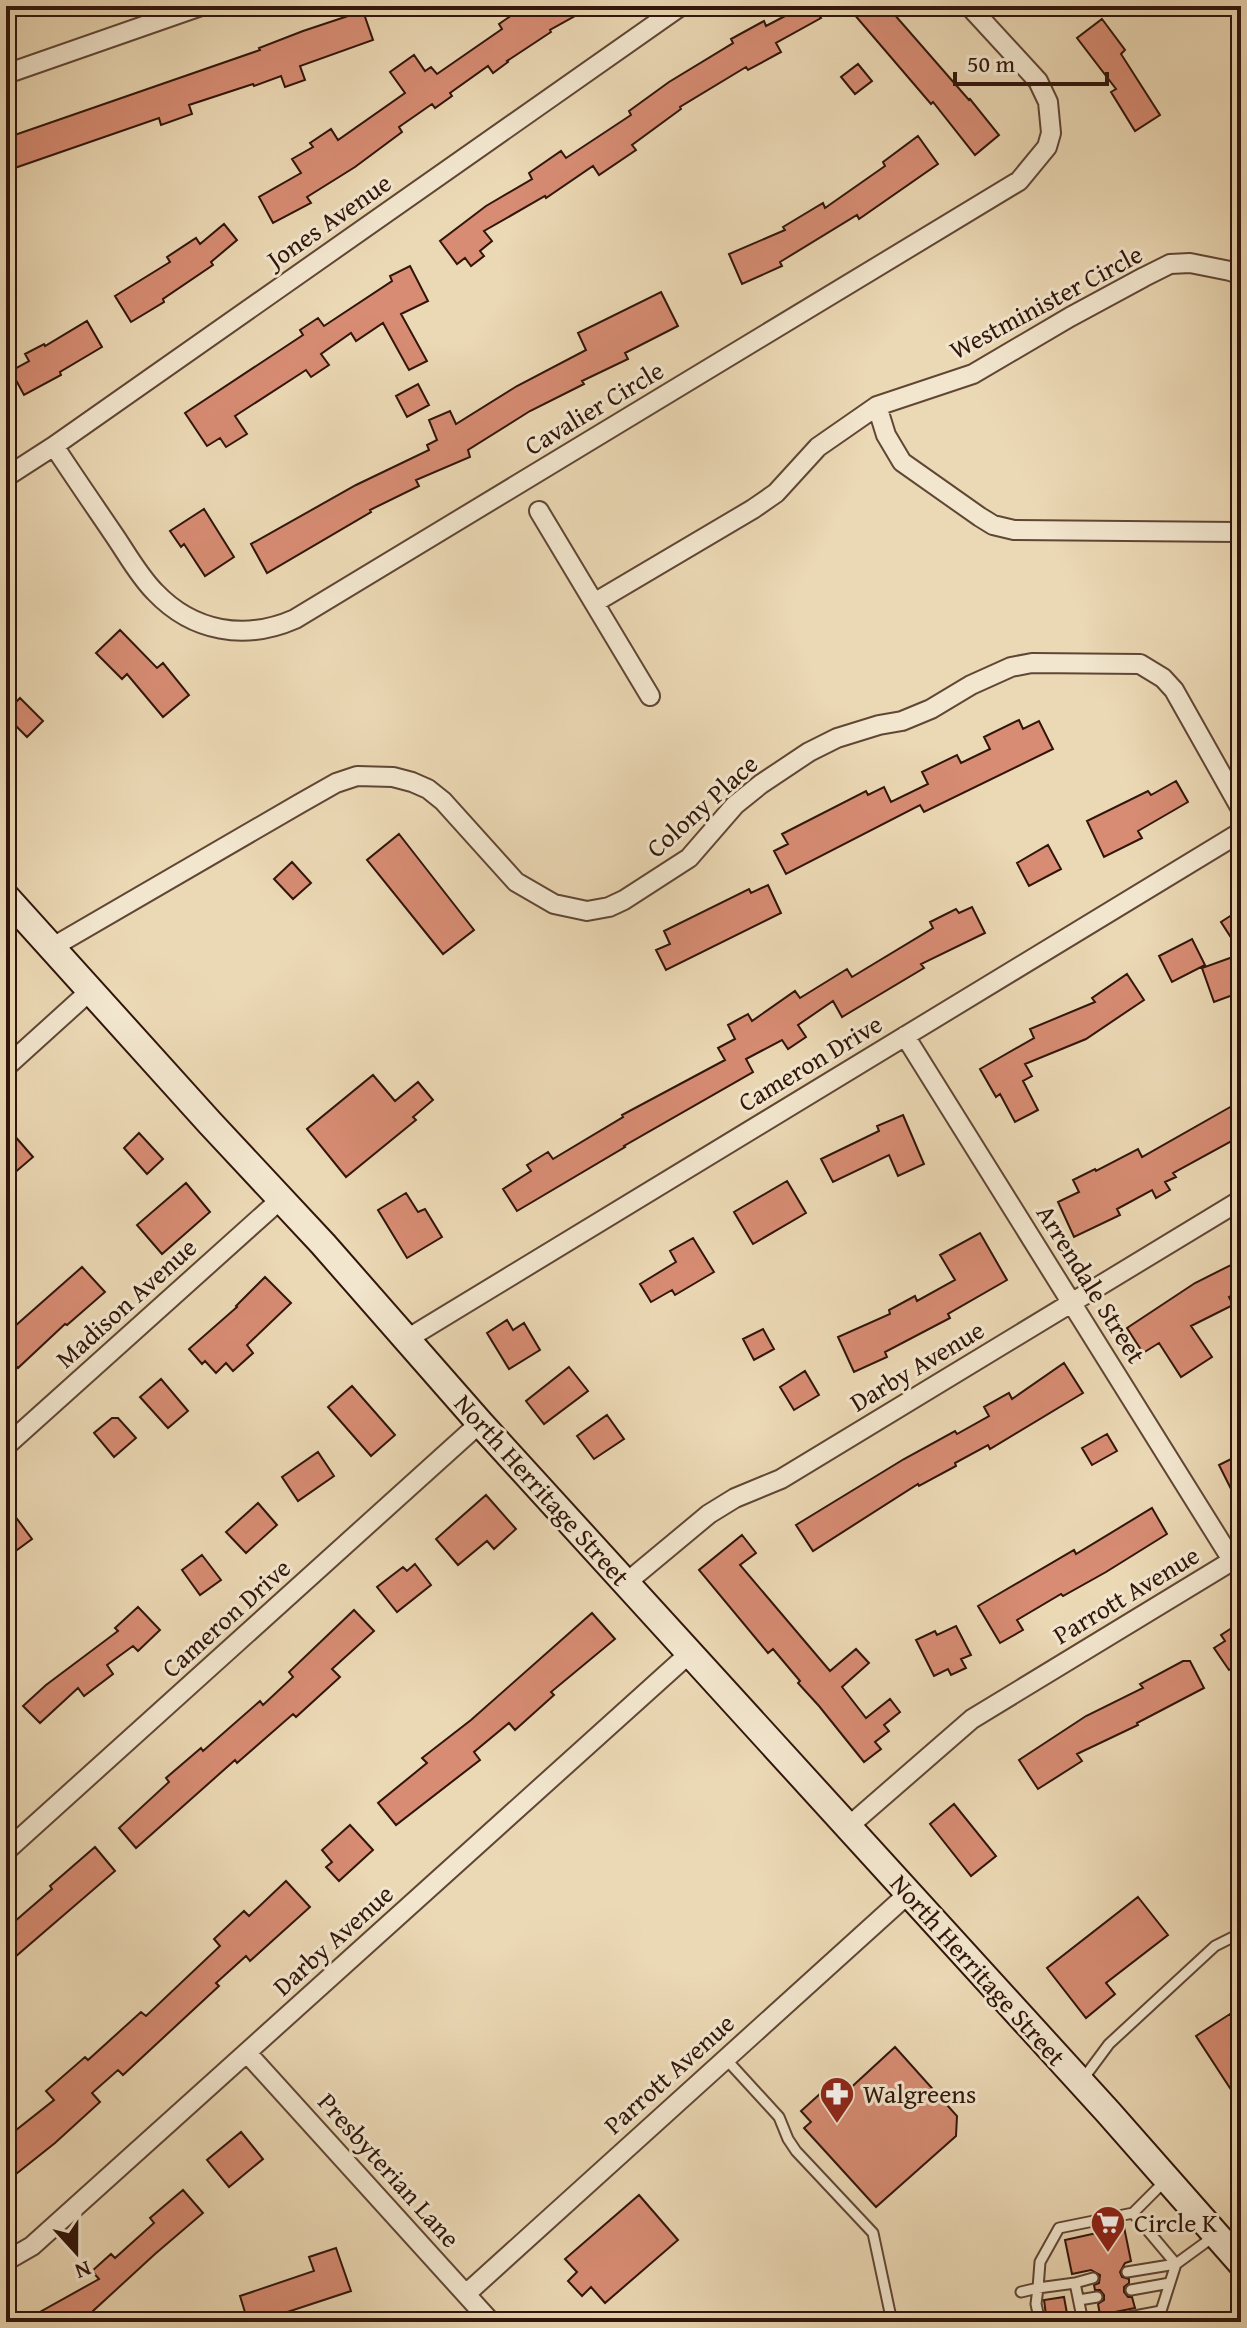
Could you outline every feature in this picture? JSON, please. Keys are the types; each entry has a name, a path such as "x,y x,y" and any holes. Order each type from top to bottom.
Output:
{"street":[{"path":"6,74 201,6"},
{"name":"Jones Avenue","path":"6,477 681,6"},
{"name":"Cavalier Circle","path":"54,446 141,575 170,606 200,624 233,631 278,627 295,619 1019,181 1047,147 1051,133 1048,102 1038,81 969,6"},
{"name":"Westminister Circle","path":"594,603 776,493 830,438 877,406 973,374 1070,317 1170,264 1207,265 1241,275"},
{"path":"877,406 886,435 902,462 993,525 1014,530 1241,530"},
{"path":"539,511 650,696"},
{"name":"Colony Place","path":"51,948 336,783 357,776 393,777 428,789 443,801 516,882 535,894 570,908 587,911 609,907 689,858 735,805 809,752 837,738 917,715 993,674 1032,663 1140,664 1163,678 1174,690 1241,809"},
{"name":"Cameron Drive","path":"407,1339 1241,832"},
{"name":"North Herritage Street","path":"6,897 1241,2263"},
{"path":"6,1067 90,991"},
{"name":"Arrendale Street","path":"905,1036 1237,1558"},
{"name":"Madison Avenue","path":"6,1446 281,1199"},
{"name":"Darby Avenue","path":"626,1583 709,1514 735,1498 781,1479 1241,1200"},
{"name":"Cameron Drive","path":"6,1851 480,1423"},
{"name":"Parrott Avenue","path":"849,1826 972,1719 1237,1558"},
{"name":"Darby Avenue","path":"6,2261 32,2246 691,1652"},
{"name":"Parrott Avenue","path":"466,2294 909,1893"},
{"name":"Presbyterian Lane","path":"247,2053 491,2322"}],"lane":[{"path":"1080,2083 1109,2044 1215,1946 1241,1933"},
{"path":"725,2058 779,2117 796,2151 873,2233 892,2322"},
{"path":"1040,2322 1036,2304 1040,2262 1059,2228 1133,2213 1167,2179"},
{"path":"1133,2213 1176,2264"},
{"path":"1127,2272 1176,2264 1216,2235"},
{"path":"1103,2322 1162,2317 1176,2264"},
{"path":"1021,2292 1093,2278"},
{"path":"1075,2283 1083,2322"},
{"path":"1131,2290 1170,2283"},
{"path":"1079,2300 1097,2297"}],"building":[{"path":"525,6 593,6 550,30 493,73 488,66 450,93 452,96 435,108 432,104 399,127 402,132 355,167 307,197 311,203 273,223 259,197 301,173 292,159 313,147 310,143 331,129 338,140 405,93 390,72 414,55 425,71 431,67 437,74 502,29 499,24"},
{"path":"804,6 811,6 821,18 776,43 781,52 748,70 746,67 680,107 632,145 636,150 599,175 593,166 546,198 484,231 492,241 480,251 484,256 471,266 465,258 457,264 440,241 486,206 532,179 529,173 561,151 566,158 631,115 629,111 669,82 733,43 731,39 764,21 766,26"},
{"path":"847,6 887,6 999,135 975,155 933,102 931,104"},
{"path":"363,11 373,40 300,66 305,80 285,87 281,76 253,84 189,105 192,114 161,125 159,118 6,171 6,138"},
{"path":"1102,19 1125,50 1121,54 1160,115 1135,131 1111,92 1116,89 1077,38"},
{"path":"858,64 872,81 855,94 841,77"},
{"path":"918,136 938,164 859,219 857,215 780,262 782,266 742,284 729,254 785,230 783,227 823,203 825,208 885,166 883,162"},
{"path":"224,224 237,240 211,262 213,265 163,299 164,302 131,322 115,296 170,262 167,257 196,238 200,244"},
{"path":"410,266 428,301 401,314 427,361 409,370 383,323 356,341 351,333 321,354 329,365 311,377 306,370 235,416 247,434 226,447 220,438 207,446 185,413 303,335 300,330 318,318 324,326 392,281 390,276"},
{"path":"661,292 678,326 625,353 628,359 582,381 584,384 530,411 468,450 470,457 416,480 419,486 370,510 267,573 251,544 356,485 429,450 427,445 437,440 429,420 450,411 456,424 517,386 586,350 578,333"},
{"path":"87,321 102,347 24,395 11,371 29,361 25,354"},
{"path":"418,384 429,405 407,417 396,396"},
{"path":"204,509 234,557 205,576 184,544 181,547 170,531"},
{"path":"120,630 157,668 163,663 189,695 163,717 127,674 122,679 96,653"},
{"path":"20,698 43,721 27,737 6,716 6,712"},
{"path":"1019,720 1023,729 1039,721 1053,749 924,812 920,805 786,874 774,851 788,844 782,834 866,791 868,795 884,787 891,802 928,784 922,772 957,755 961,763 990,749 984,737"},
{"path":"1176,781 1188,802 1138,831 1142,838 1104,857 1087,821 1148,791 1151,795"},
{"path":"399,834 474,930 443,954 367,860"},
{"path":"1048,845 1061,869 1029,886 1017,863"},
{"path":"292,862 311,883 293,899 274,879"},
{"path":"768,885 781,913 666,970 656,950 670,944 664,931 749,889 751,893"},
{"path":"972,907 985,933 921,964 924,968 842,1017 833,1001 798,1025 806,1037 788,1049 782,1040 746,1059 753,1072 517,1211 503,1189 531,1171 527,1165 548,1152 553,1159 622,1115 725,1060 718,1048 735,1039 728,1025 748,1014 752,1021 795,991 800,998 847,969 852,977 933,928 930,922 956,909 959,913"},
{"path":"1241,909 1241,953 1221,922"},
{"path":"1192,939 1205,965 1172,982 1159,956"},
{"path":"1241,954 1241,992 1214,1002 1202,968"},
{"path":"1127,974 1144,1000 1086,1039 1025,1064 1032,1076 1023,1081 1038,1110 1015,1122 1000,1094 996,1097 980,1069 1034,1038 1030,1029 1095,1002 1092,998"},
{"path":"373,1075 395,1101 418,1082 433,1100 413,1117 416,1120 346,1177 307,1129"},
{"path":"1232,1106 1241,1122 1241,1136 1173,1173 1176,1177 1165,1182 1170,1190 1156,1198 1152,1190 1117,1209 1120,1215 1074,1237 1058,1202 1079,1192 1073,1180 1138,1149 1142,1157"},
{"path":"903,1115 924,1164 898,1176 889,1155 833,1182 821,1159 879,1131 877,1126"},
{"path":"6,1126 33,1157 6,1180"},
{"path":"139,1133 163,1159 147,1174 124,1148"},
{"path":"787,1181 806,1213 753,1244 734,1212"},
{"path":"186,1183 210,1212 162,1254 137,1225"},
{"path":"406,1193 418,1212 425,1209 442,1237 407,1258 378,1210"},
{"path":"980,1233 1007,1280 948,1314 950,1318 885,1352 887,1357 854,1372 838,1337 890,1314 889,1310 915,1296 917,1301 955,1280 940,1255"},
{"path":"693,1238 714,1272 675,1295 672,1290 651,1302 640,1284 676,1262 670,1251"},
{"path":"1241,1260 1241,1291 1229,1297 1233,1305 1191,1326 1212,1357 1181,1377 1159,1343 1143,1353 1127,1328 1195,1283"},
{"path":"82,1267 105,1292 18,1368 6,1356 6,1334"},
{"path":"265,1277 291,1303 247,1345 253,1353 233,1371 226,1363 216,1373 205,1361 202,1364 189,1349 237,1307"},
{"path":"507,1320 513,1330 524,1323 540,1350 509,1369 487,1333"},
{"path":"763,1329 774,1349 754,1360 743,1339"},
{"path":"1064,1363 1083,1393 990,1449 988,1445 955,1463 956,1466 918,1484 813,1551 796,1525 904,1459 989,1416 984,1407 1009,1393 1012,1399"},
{"path":"569,1367 588,1391 544,1424 526,1401"},
{"path":"805,1371 819,1395 794,1410 780,1387"},
{"path":"161,1379 188,1411 168,1428 140,1397"},
{"path":"352,1386 395,1435 371,1456 328,1407"},
{"path":"607,1415 624,1439 594,1459 577,1436"},
{"path":"112,1418 118,1418 136,1438 114,1457 94,1433"},
{"path":"1107,1434 1117,1451 1092,1465 1082,1448"},
{"path":"318,1452 334,1476 298,1501 282,1477"},
{"path":"1241,1454 1241,1509 1219,1465"},
{"path":"486,1495 516,1529 494,1549 487,1541 458,1565 436,1539"},
{"path":"258,1503 277,1525 246,1553 226,1532"},
{"path":"6,1504 32,1539 6,1558"},
{"path":"1152,1508 1167,1534 1106,1572 1017,1620 1023,1630 1000,1643 978,1606 1074,1550 1076,1554"},
{"path":"742,1535 756,1553 740,1565 830,1671 856,1649 869,1663 842,1687 866,1718 890,1699 900,1712 884,1725 889,1731 875,1742 881,1749 864,1762 773,1649 768,1653 699,1570"},
{"path":"202,1555 221,1580 200,1595 182,1570"},
{"path":"415,1564 431,1585 397,1612 377,1587 403,1567 407,1571"},
{"path":"138,1607 160,1630 138,1651 133,1646 107,1665 113,1674 84,1696 78,1688 40,1723 23,1706 118,1631 115,1628"},
{"path":"354,1610 374,1631 332,1669 340,1677 296,1717 293,1714 237,1763 235,1760 136,1848 119,1828 169,1782 166,1778 201,1748 203,1751 260,1701 263,1705 293,1677 289,1672"},
{"path":"592,1613 615,1639 551,1692 554,1695 515,1730 509,1723 474,1752 480,1760 396,1825 378,1803 427,1763 422,1758 471,1720"},
{"path":"1241,1622 1241,1667 1239,1664 1229,1670 1214,1648 1225,1641 1221,1635"},
{"path":"956,1626 971,1655 961,1659 966,1668 951,1675 948,1669 934,1676 916,1640"},
{"path":"1183,1661 1190,1661 1204,1688 1077,1754 1082,1761 1038,1789 1019,1760 1086,1716 1143,1688 1140,1684"},
{"path":"954,1804 996,1856 971,1876 930,1824"},
{"path":"350,1825 373,1850 339,1881 326,1867 332,1862 322,1850"},
{"path":"95,1847 115,1871 15,1957 6,1947 6,1929"},
{"path":"286,1881 310,1907 250,1961 246,1956 216,1983 219,1986 123,2075 118,2070 92,2093 100,2102 6,2182 6,2138 54,2100 46,2091 85,2057 88,2060 141,2012 146,2016 220,1946 214,1939 244,1911 249,1916"},
{"path":"1138,1897 1168,1935 1106,1983 1115,1994 1086,2018 1047,1968"},
{"path":"1230,2014 1241,2030 1241,2105 1196,2036"},
{"name":"Walgreens","path":"895,2047 957,2116 956,2136 876,2207 804,2128 811,2122 801,2111 821,2093 832,2105"},
{"path":"241,2132 263,2159 229,2187 207,2160"},
{"path":"183,2190 203,2213 93,2311 95,2314 81,2322 22,2322 99,2279 92,2271 111,2254 115,2258 154,2223 150,2218"},
{"path":"639,2195 678,2240 605,2303 591,2287 582,2296 568,2281 577,2272 565,2259"},
{"path":"1124,2227 1131,2261 1125,2263 1120,2272 1122,2277 1129,2279 1124,2292 1132,2297 1135,2308 1100,2315 1098,2304 1104,2300 1104,2295 1100,2290 1095,2290 1094,2285 1099,2283 1100,2275 1091,2270 1072,2274 1065,2240"},
{"path":"336,2248 351,2291 257,2322 248,2322 240,2296 314,2271 309,2257"},
{"path":"1064,2297 1068,2319 1047,2322 1044,2300"}],"place":[{"name":"Walgreens","path":"837,2125"},
{"name":"Circle K","path":"1108,2254"}]}
